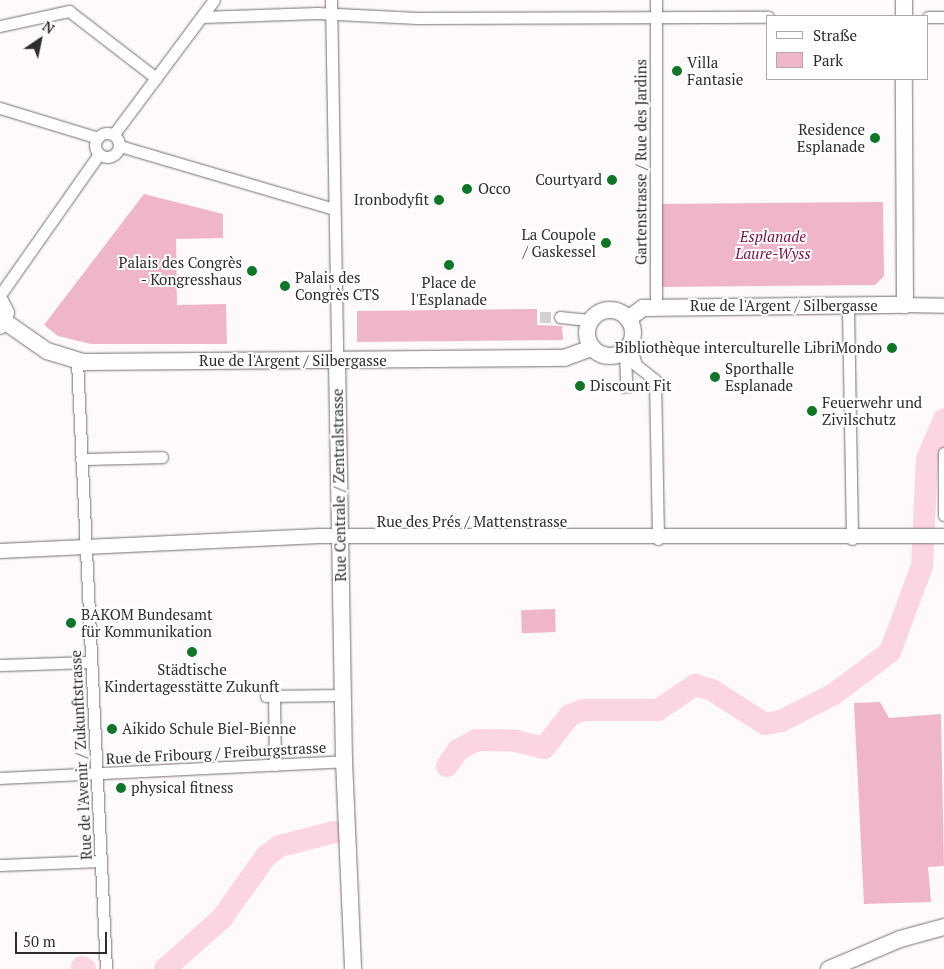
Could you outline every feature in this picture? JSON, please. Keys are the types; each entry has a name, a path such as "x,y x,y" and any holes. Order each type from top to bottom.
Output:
{"main road":[{"path":"904,0 904,15"},
{"path":"904,80 905,305"},
{"path":"0,300 5,309 2,323"},
{"name":"Rue de l'Argent / Silbergasse","path":"628,319 643,308 905,305"},
{"path":"614,310 628,319 633,332 627,348 612,356 592,348 586,334 591,320 614,310"},
{"name":"Rue de l'Argent / Silbergasse","path":"2,323 47,351 77,361 564,358 592,348"},
{"name":"Rue Centrale / Zentralstrasse","path":"337,360 344,761 353,969"},
{"path":"829,969 900,938 944,928"}],"street":[{"path":"0,108 98,138 114,134 214,0"},
{"name":"Rue Centrale / Zentralstrasse","path":"330,0 337,360"},
{"name":"Gartenstrasse / Rue des Jardins","path":"656,0 656,308"},
{"path":"0,26 69,11 156,78"},
{"path":"202,17 331,15 766,17"},
{"path":"929,17 944,17"},
{"path":"114,134 120,146 334,210"},
{"path":"0,295 99,154 98,138"},
{"path":"99,154 113,156 120,146"},
{"name":"Rue de l'Argent / Silbergasse","path":"905,305 944,306"},
{"path":"848,307 852,539"},
{"path":"560,317 591,320"},
{"path":"626,383 627,348"},
{"path":"627,348 636,365 655,380 658,539"},
{"name":"Rue de l'Avenir / Zukunftstrasse","path":"77,361 106,968"},
{"path":"944,452 944,514"},
{"path":"81,459 162,457"},
{"name":"Rue des Prés / Mattenstrasse","path":"0,551 341,536 658,539 938,537"},
{"path":"0,665 91,662"},
{"path":"275,764 270,696 343,696"},
{"name":"Rue de Fribourg / Freiburgstrasse","path":"0,778 344,761"},
{"path":"0,865 101,861"}],"green space":[{"path":"144,194 223,214 223,238 176,239 177,305 226,304 227,344 91,344 58,336 44,325"},
{"name":"Esplanade Laure-Wyss","path":"883,202 884,276 875,285 662,287 662,204"},
{"path":"537,309 537,325 562,326 563,340 357,342 357,311"},
{"path":"555,609 556,632 522,633 521,610"},
{"path":"880,702 889,718 941,714 944,866 928,867 931,902 864,904 854,703"}],"waterway":[{"path":"447,766 458,750 477,740 516,741 544,748 570,715 583,710 658,710 695,685 712,690 765,724 781,721 834,694 890,652 922,566 927,459 944,419"},
{"path":"165,969 222,918 266,856 280,846 334,832"}],"tunnel":[{"path":"540,317 560,317"},
{"path":"626,383 627,394"}],"place":[{"name":"Villa Fantasie","path":"677,71"},
{"name":"Residence Esplanade","path":"875,138"},
{"name":"Courtyard","path":"612,180"},
{"name":"Occo","path":"467,189"},
{"name":"Ironbodyfit","path":"439,200"},
{"name":"La Coupole / Gaskessel","path":"606,243"},
{"name":"Place de l'Esplanade","path":"449,265"},
{"name":"Palais des Congrès - Kongresshaus","path":"252,271"},
{"name":"Palais des Congrès CTS","path":"285,286"},
{"name":"Bibliothèque interculturelle LibriMondo","path":"892,348"},
{"name":"Sporthalle Esplanade","path":"715,377"},
{"name":"Discount Fit","path":"580,386"},
{"name":"Feuerwehr und Zivilschutz","path":"812,411"},
{"name":"BAKOM Bundesamt für Kommunikation","path":"71,623"},
{"name":"Städtische Kindertagesstätte Zukunft","path":"192,652"},
{"name":"Aikido Schule Biel-Bienne","path":"112,729"},
{"name":"physical fitness","path":"121,788"}]}
